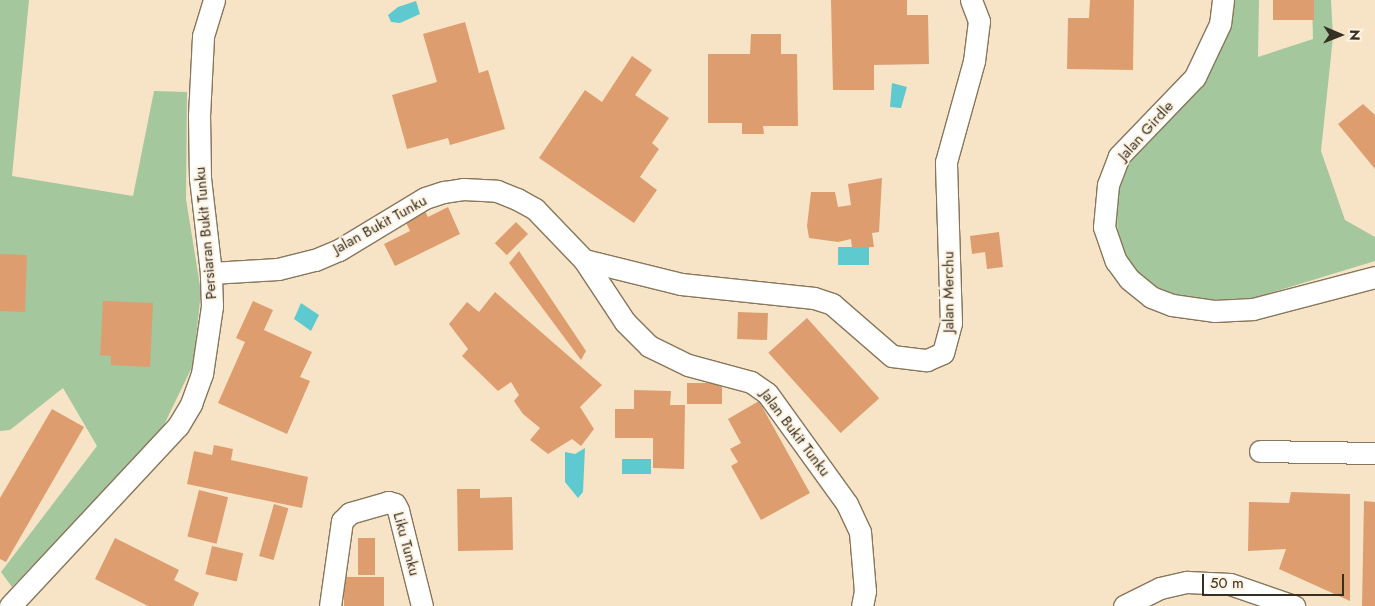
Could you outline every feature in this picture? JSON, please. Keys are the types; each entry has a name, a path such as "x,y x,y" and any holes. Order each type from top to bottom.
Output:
{"street":[{"name":"Persiaran Bukit Tunku","path":"10,606 161,445 191,404 202,374 211,323 211,273 200,178 199,116 203,36 214,0"},
{"name":"Jalan Merchu","path":"584,260 681,284 814,298 832,304 892,356 927,360 943,354 951,324 946,162 974,61 979,21 971,0"},
{"name":"Jalan Girdle","path":"1223,0 1220,24 1195,77 1119,156 1108,185 1104,226 1116,261 1129,279 1151,297 1172,305 1214,311 1253,309 1375,277"},
{"name":"Jalan Bukit Tunku","path":"211,273 278,269 315,260 339,250 425,198 463,189 497,191 535,209 584,260 625,322 649,346 688,365 751,382 767,393 847,504 860,532 865,591 862,606"},
{"path":"1260,451 1375,453"},
{"name":"Liku Tunku","path":"330,606 342,521 350,513 388,502 395,504 398,510 422,606"},
{"path":"1124,606 1160,588 1187,582 1230,584 1294,606"}],"green space":[{"path":"0,0 29,0 12,176 133,196 154,91 187,92 186,199 201,292 193,365 161,431 12,587 1,572 97,446 63,388 10,430 0,431"},
{"path":"1233,0 1259,0 1258,57 1313,39 1312,0 1331,0 1333,37 1321,151 1345,220 1375,237 1375,261 1254,298 1208,300 1176,296 1142,281 1118,244 1116,187 1134,155 1215,62"}],"water":[{"path":"416,1 420,14 400,23 391,22 388,15 398,7"},
{"path":"892,83 907,87 901,108 890,107"},
{"path":"838,247 869,247 869,265 838,265"},
{"path":"301,303 319,315 311,331 294,319"},
{"path":"585,448 583,492 578,498 565,482 565,452 575,454"},
{"path":"622,459 651,459 651,474 622,474"}],"building":[{"path":"831,0 907,0 907,15 928,15 929,64 874,65 874,90 833,90"},
{"path":"1090,0 1134,0 1133,70 1067,69 1068,18 1089,18"},
{"path":"1273,0 1314,0 1314,20 1273,20"},
{"path":"465,22 479,73 488,70 505,129 450,145 448,138 407,149 392,95 437,82 423,34"},
{"path":"751,34 781,34 781,54 797,54 798,126 763,126 764,134 742,134 742,123 708,123 708,54 750,54"},
{"path":"632,56 652,70 635,95 669,118 652,143 659,149 640,177 657,190 634,223 539,158 585,90 602,102"},
{"path":"1363,104 1375,115 1375,169 1338,124"},
{"path":"882,178 879,232 872,233 874,247 852,248 851,239 838,242 809,238 807,226 811,192 835,192 838,207 851,205 848,184"},
{"path":"421,204 428,217 448,207 460,234 395,266 384,244 410,231 402,214"},
{"path":"516,222 528,234 507,255 495,243"},
{"path":"999,232 1003,267 987,269 985,252 972,254 970,236"},
{"path":"519,251 586,351 581,360 509,263"},
{"path":"0,254 27,255 25,312 0,311"},
{"path":"495,292 602,385 580,407 594,429 581,446 572,439 548,454 530,440 540,428 523,414 514,401 519,395 511,382 498,391 462,356 468,349 449,324 467,302 479,312"},
{"path":"103,301 153,303 150,367 111,365 111,356 100,355"},
{"path":"253,301 273,310 264,330 312,352 300,377 310,381 287,434 218,403 245,342 236,338"},
{"path":"738,312 768,313 767,340 737,339"},
{"path":"807,318 879,398 841,433 768,353"},
{"path":"687,383 722,383 722,404 687,404"},
{"path":"634,390 671,391 670,405 685,405 684,469 653,468 653,438 615,438 615,409 634,409"},
{"path":"759,401 810,493 761,520 731,466 738,462 730,449 741,443 728,419"},
{"path":"52,409 84,427 6,562 0,559 0,498"},
{"path":"214,445 233,449 231,460 308,477 302,508 187,484 194,451 212,455"},
{"path":"457,489 480,489 480,498 512,497 513,550 458,551"},
{"path":"199,490 228,497 216,544 187,537"},
{"path":"1291,492 1350,494 1350,601 1279,569 1286,549 1248,551 1249,502 1289,503"},
{"path":"1364,501 1375,502 1375,606 1362,606"},
{"path":"274,504 288,508 274,560 259,556"},
{"path":"115,538 179,570 174,580 199,593 193,606 148,606 95,579"},
{"path":"358,538 375,538 375,575 358,575"},
{"path":"212,546 243,553 237,581 205,574"},
{"path":"344,577 384,577 384,606 344,606"}]}
